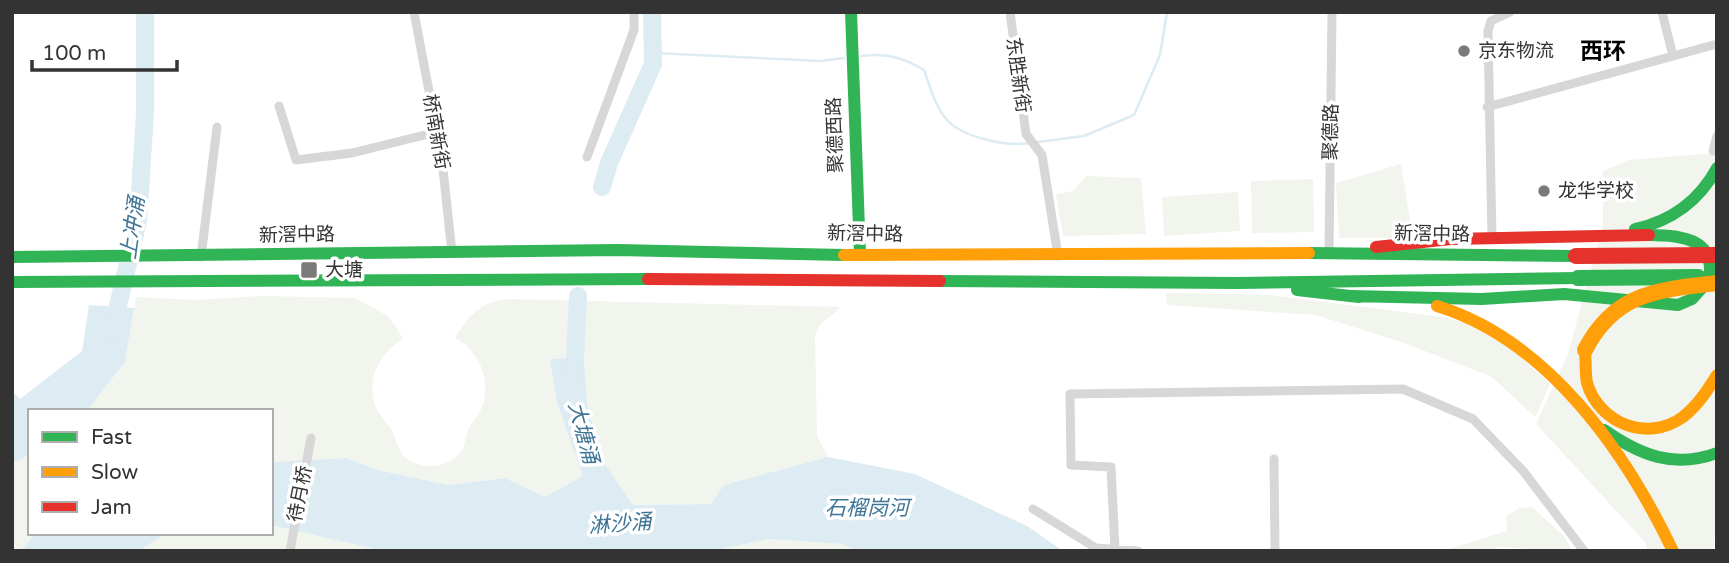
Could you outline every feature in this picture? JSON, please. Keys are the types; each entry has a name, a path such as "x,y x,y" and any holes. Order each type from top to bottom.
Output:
{"main road":[{"name":"聚德西路","path":"851,12 860,255"},
{"path":"1554,238 1660,223 1692,202 1717,168"},
{"path":"1329,253 1414,242 1676,235 1692,238 1703,246 1709,256 1709,281 1695,300 1678,304 1564,294 1482,299 1351,296"},
{"name":"新滘中路","path":"12,257 201,257 618,250 1058,256 1329,253 1717,255"},
{"path":"12,282 658,279 1237,283 1717,277"},
{"path":"1237,283 1449,307 1484,322 1523,349 1588,419 1643,491 1673,551"},
{"path":"1717,283 1653,293 1613,308 1601,319 1585,350 1584,370 1588,389 1597,405 1608,416 1636,428 1654,429 1689,416 1702,403 1717,374"},
{"path":"1588,419 1638,453 1671,462 1688,462 1717,453"}],"street":[{"name":"桥南新街","path":"414,12 437,132 452,253"},
{"path":"587,157 635,30 634,12"},
{"name":"东胜新街","path":"1010,12 1029,138 1042,155 1058,256"},
{"name":"聚德路","path":"1329,253 1332,12"},
{"path":"1492,239 1487,107 1490,21 1510,12"},
{"path":"1662,12 1673,56"},
{"path":"1487,107 1717,44"},
{"path":"279,106 296,160 352,153 437,132"},
{"path":"201,257 217,127"},
{"path":"1713,151 1717,136"},
{"path":"1115,549 1111,467 1072,465 1070,394 1403,389 1473,419 1524,471 1584,551"},
{"name":"待月桥","path":"290,551 311,438"},
{"path":"1273,459 1275,551"},
{"path":"1032,509 1096,548 1138,551"}],"shaded area":[{"path":"1717,150 1717,520 1713,551 1648,551 1645,542 1536,424 1568,354 1603,225 1603,171 1628,160 1716,153"},
{"path":"1401,164 1413,238 1339,238 1336,183"},
{"path":"1086,176 1141,178 1146,234 1063,236 1056,194 1073,191"},
{"path":"1313,179 1314,232 1252,233 1251,181"},
{"path":"1238,192 1240,231 1164,236 1162,197"},
{"path":"1166,293 1270,295 1442,317 1488,328 1550,384 1535,417 1492,377 1407,344 1316,315 1167,305"},
{"path":"262,296 355,298 388,316 403,338 389,350 378,365 373,382 374,402 393,432 402,454 427,466 443,464 457,456 482,407 485,387 481,367 471,350 455,338 476,311 490,303 509,299 841,307 820,325 815,335 817,436 828,457 725,485 712,504 633,505 600,457 587,403 584,357 550,359 557,403 583,476 545,497 505,478 448,485 378,470 346,458 273,462 273,409 89,409 125,362 136,297 196,300"},
{"path":"28,455 28,535 34,535 20,551 12,551 12,464"},
{"path":"1532,507 1565,537 1572,551 1498,547 1488,551 1442,551 1507,531 1506,516 1520,508"},
{"path":"273,525 383,551 139,551 163,535 273,535"},
{"path":"769,539 842,544 857,551 712,551"}],"water":[{"path":"89,305 134,308 125,362 89,409 28,409 28,455 12,464 12,391 20,399 82,351"},
{"name":"石榴岗河","path":"584,357 587,403 600,457 633,505 711,504 724,485 828,457 915,474 1027,526 1063,551 857,551 842,544 769,539 712,551 383,551 273,525 273,462 346,458 378,470 448,485 505,478 545,497 583,476 557,403 550,359"},
{"path":"34,535 163,535 139,551 20,551"}],"waterway":[{"name":"上冲涌","path":"112,331 138,221 145,113 145,12"},
{"name":"大塘涌","path":"602,187 609,163 653,64 652,12"},
{"path":"1038,142 1084,136 1134,115 1160,55 1167,12"},
{"path":"654,53 821,61 844,58"},
{"path":"861,56 894,57 924,70 939,109 947,120 964,132 986,140 1010,144 1031,143"},
{"name":"大塘涌","path":"574,380 578,296"}],"traffic: fast":[{"path":"851,12 860,255"},
{"path":"1635,229 1661,221 1683,208 1702,190 1717,168"},
{"path":"1351,296 1482,299 1564,294 1678,305 1692,299 1709,280 1710,266 1702,247 1684,238 1649,235"},
{"path":"12,257 618,250 844,255"},
{"path":"1309,253 1576,256"},
{"path":"1578,278 1698,277"},
{"path":"940,281 1237,283 1578,278"},
{"path":"12,282 648,279"},
{"path":"1297,290 1359,297"},
{"path":"1604,430 1631,446 1658,457 1686,460 1717,453"}],"traffic: slow":[{"path":"844,255 1309,253"},
{"path":"1585,350 1597,331 1624,305 1657,292 1717,283"},
{"path":"1437,306 1477,322 1514,345 1548,372 1579,404 1607,438 1631,475 1673,551"},
{"path":"1585,350 1587,383 1593,397 1613,418 1640,428 1669,425 1683,417 1698,403 1717,375"}],"traffic: jam":[{"path":"1376,247 1451,239 1649,235"},
{"path":"1576,256 1717,255"},
{"path":"648,279 940,281"}],"place":[{"name":"京东物流","path":"1464,51"},
{"name":"龙华学校","path":"1544,191"},
{"name":"大塘","path":"309,270"}],"district":[{"name":"西环","path":"1603,52"}],"water label":[{"name":"淋沙涌","path":"620,524"}]}
